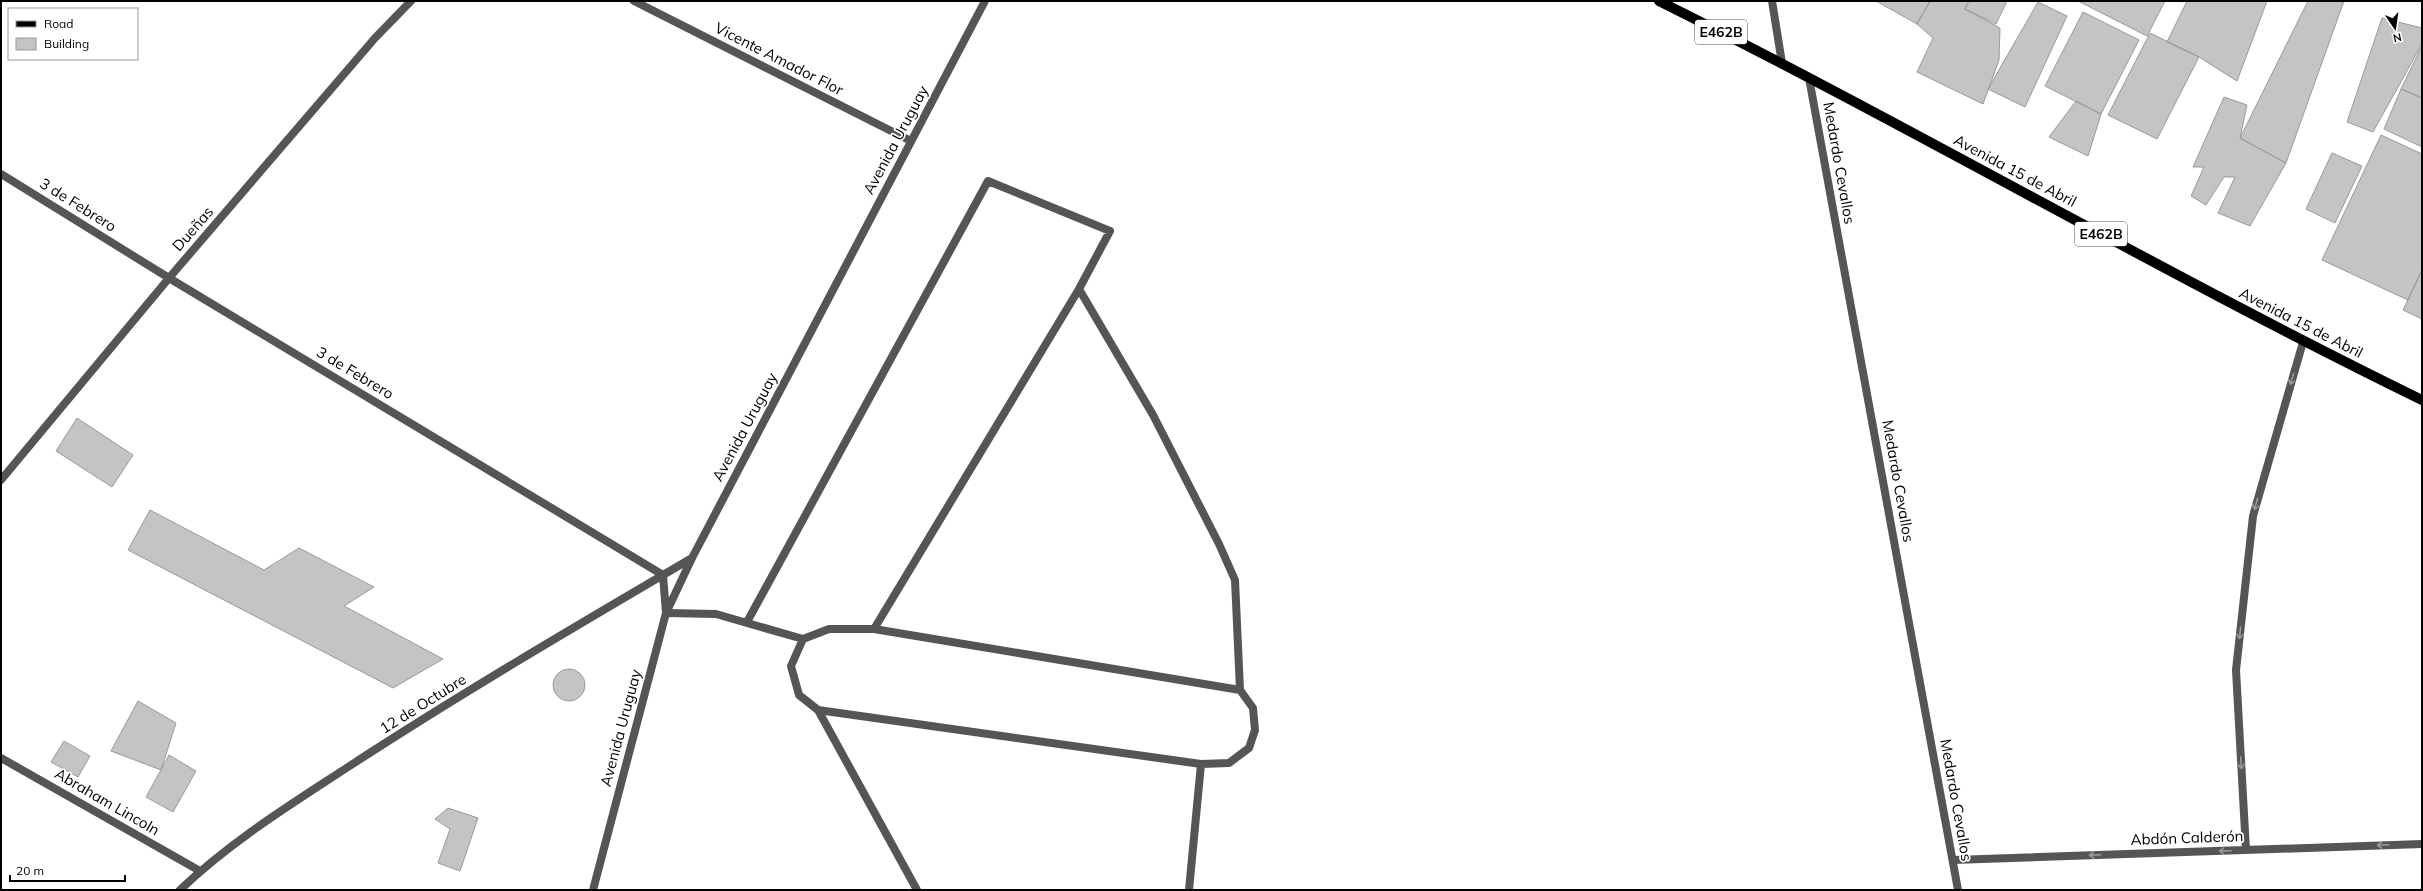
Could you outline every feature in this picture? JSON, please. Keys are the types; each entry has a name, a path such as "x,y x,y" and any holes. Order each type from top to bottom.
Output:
{"main road":[{"name":"Avenida 15 de Abril","path":"1659,1 1782,63 2303,342 2422,400"}],"street":[{"name":"Dueñas","path":"1,480 169,278 375,38 411,1"},
{"name":"Vicente Amador Flor","path":"634,1 911,141"},
{"name":"Avenida Uruguay","path":"593,890 666,613 692,558 985,1"},
{"path":"1772,1 1782,63"},
{"name":"Medardo Cevallos","path":"1809,78 1958,890"},
{"name":"3 de Febrero","path":"1,174 169,278 663,575"},
{"path":"747,622 988,181 1110,231 1079,289 874,629"},
{"path":"818,710 1201,764 1229,763 1249,748 1255,730 1253,708 1240,690 1235,580 1219,544 1153,415 1079,289"},
{"path":"2246,850 2236,670 2253,516 2303,342"},
{"name":"12 de Octubre","path":"180,890 200,871 261,825 407,729 692,558"},
{"path":"663,575 666,613 716,614 803,639 829,628 874,629 1240,690"},
{"path":"803,639 791,666 799,695 818,710 917,890"},
{"name":"Abraham Lincoln","path":"1,758 200,871"},
{"path":"1189,890 1201,764"},
{"name":"Abdón Calderón","path":"1953,860 2422,844"}],"building":[{"path":"1876,1 1930,1 1917,24"},
{"path":"1930,1 1969,1 1965,9 2000,28 1999,60 1983,104 1917,72 1933,38 1917,24"},
{"path":"1969,1 2007,1 1996,24 1965,9"},
{"path":"2078,1 2165,1 2147,36"},
{"path":"2187,1 2267,1 2237,81 2199,57 2167,42"},
{"path":"2308,1 2344,1 2286,163 2240,138"},
{"path":"2038,2 2067,16 2025,107 1988,89"},
{"path":"2083,12 2139,40 2101,114 2045,86"},
{"path":"2382,18 2422,28 2422,44 2373,132 2347,122"},
{"path":"2150,33 2199,57 2157,139 2108,115"},
{"path":"2422,46 2422,98 2401,89"},
{"path":"2401,89 2422,98 2422,147 2384,129"},
{"path":"2224,97 2247,105 2240,138 2286,163 2250,226 2218,213 2235,177 2224,177 2206,205 2191,196 2204,167 2193,167"},
{"path":"2076,101 2101,114 2088,156 2049,137"},
{"path":"2381,135 2422,154 2422,270 2408,300 2322,260"},
{"path":"2332,153 2362,166 2335,223 2306,209"},
{"path":"2422,270 2422,319 2403,310"},
{"path":"77,418 133,455 112,487 56,451"},
{"path":"150,510 264,570 299,548 374,587 344,606 443,659 393,688 128,550"},
{"path":"566,669 572,669 582,676 585,685 584,691 578,698 572,701 566,701 556,694 553,688 553,682 560,672"},
{"path":"138,701 176,723 161,770 111,751"},
{"path":"64,741 90,756 78,777 51,762"},
{"path":"169,755 196,771 173,812 146,797"},
{"path":"448,808 478,818 460,871 438,863 450,829 435,819"}]}
